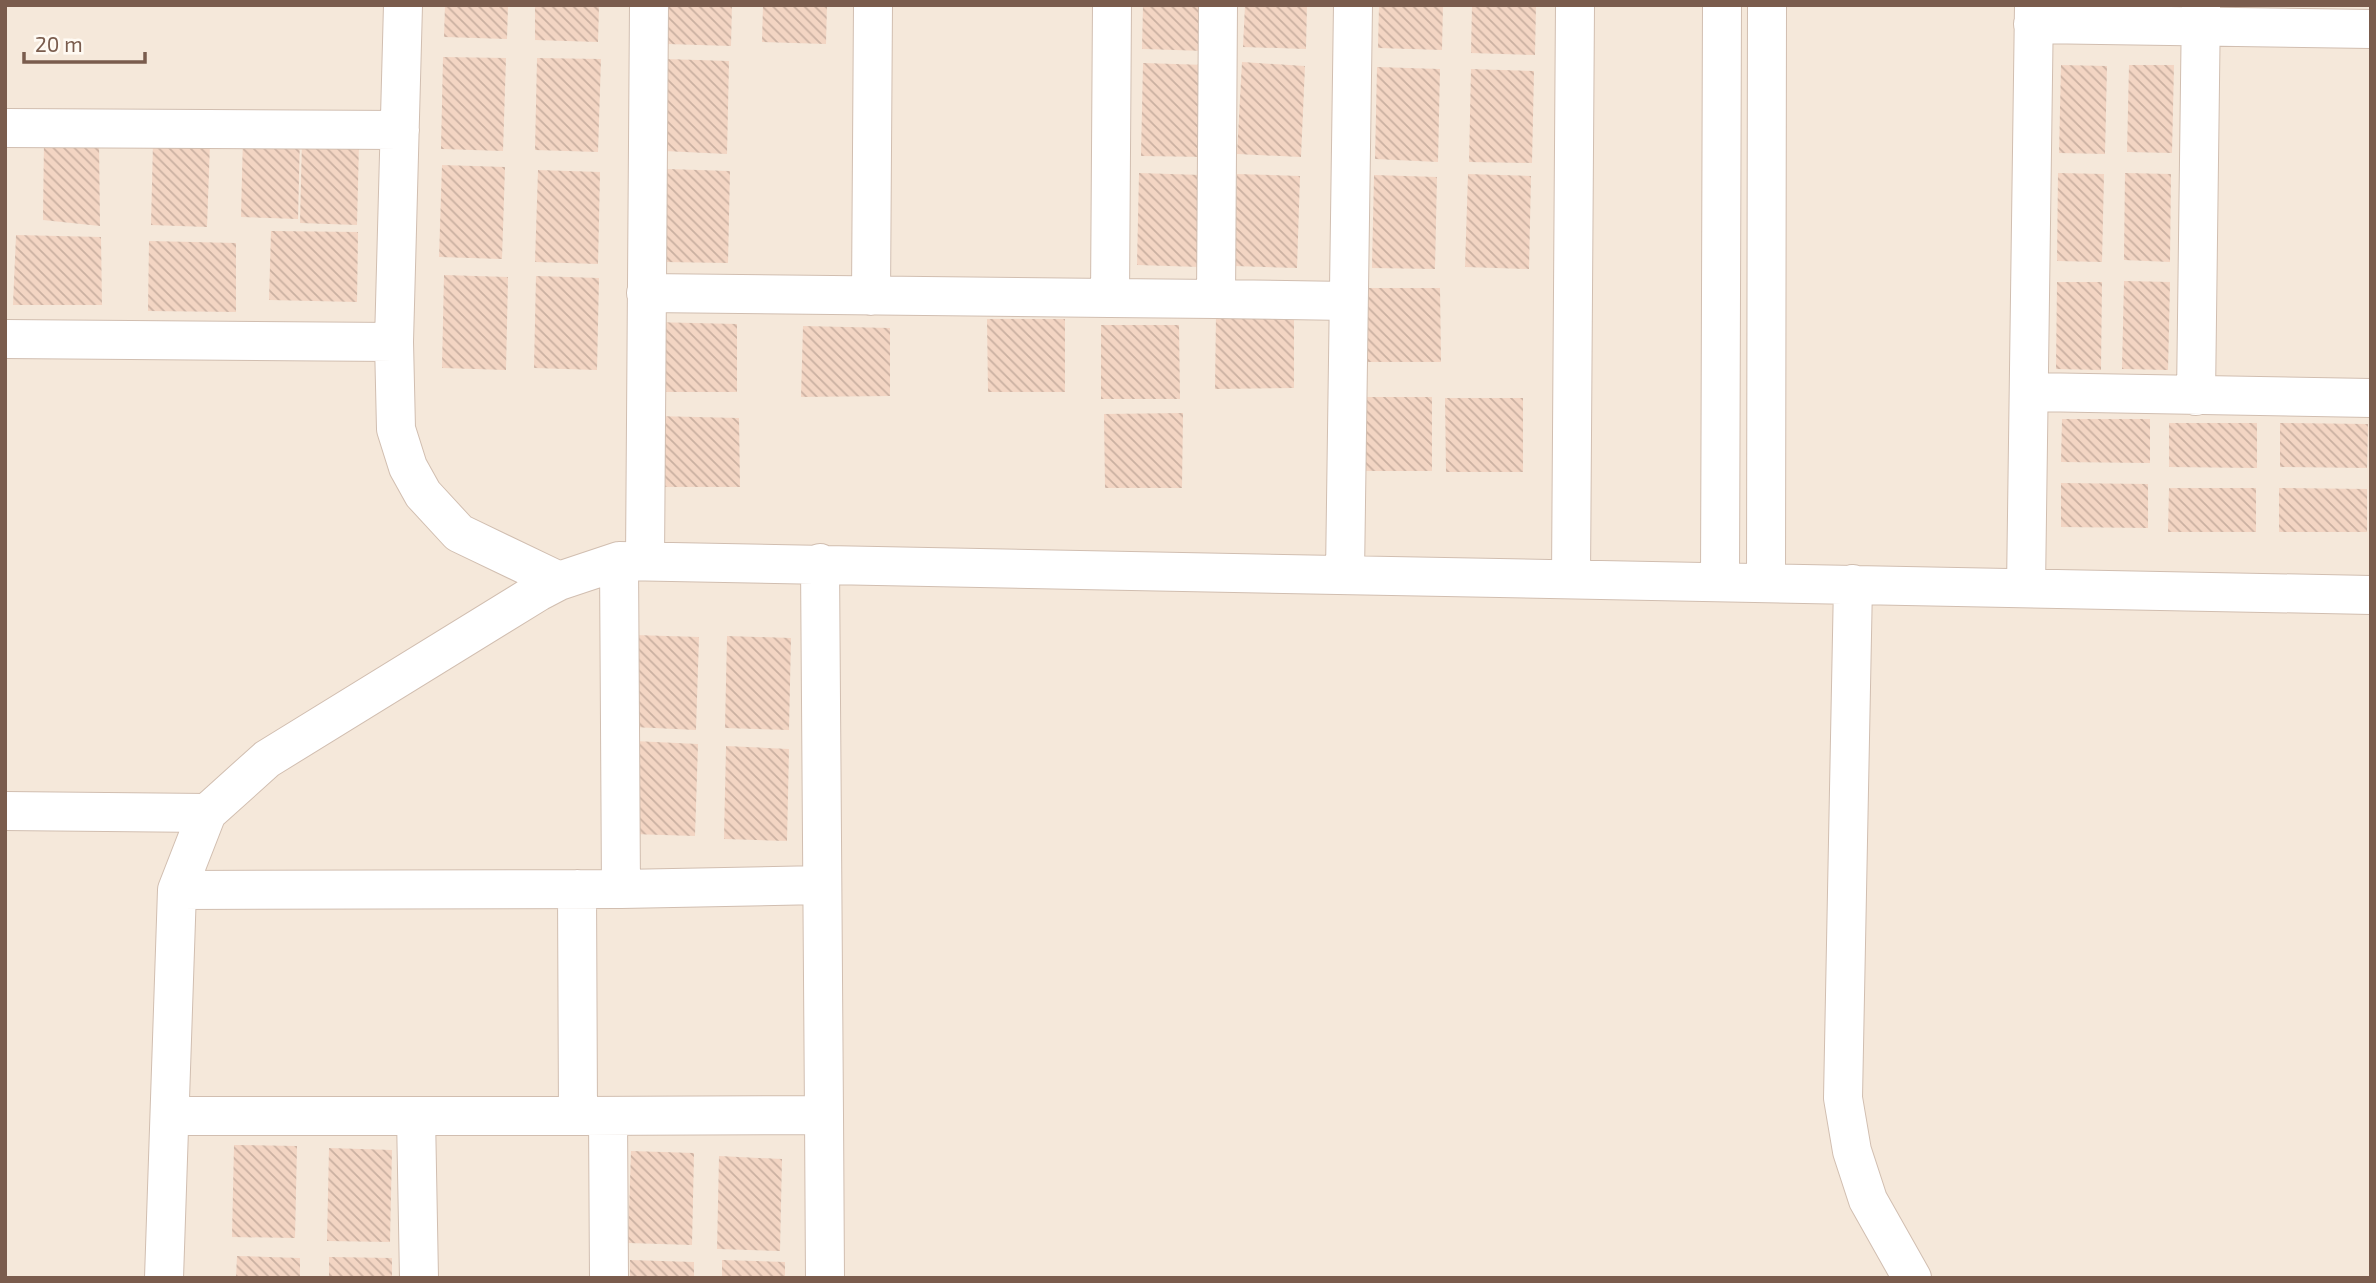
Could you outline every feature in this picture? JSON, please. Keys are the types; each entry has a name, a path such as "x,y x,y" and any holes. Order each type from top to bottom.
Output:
{"street":[{"path":"403,5 394,342 396,429 408,467 423,494 459,533 559,581"},
{"path":"621,889 632,561 646,293 649,5"},
{"path":"871,296 873,5"},
{"path":"1110,298 1112,5"},
{"path":"1216,299 1218,5"},
{"path":"1345,574 1353,5"},
{"path":"1571,578 1575,5"},
{"path":"1720,581 1722,5"},
{"path":"1766,582 1767,5"},
{"path":"2026,588 2034,14 2201,16 2371,29"},
{"path":"2196,396 2201,16"},
{"path":"5,128 400,130"},
{"path":"646,293 1347,301"},
{"path":"5,339 394,342"},
{"path":"2029,392 2371,398"},
{"path":"164,1278 177,890 207,813 267,759 559,581 632,561 2371,594"},
{"path":"820,563 825,1278"},
{"path":"1853,584 1843,1098 1852,1151 1868,1200 1912,1278"},
{"path":"5,811 207,813"},
{"path":"177,890 621,889 822,885"},
{"path":"577,889 593,1116 609,1278"},
{"path":"170,1116 824,1115"},
{"path":"416,1116 419,1278"}],"shaded area":[{"path":"5,5 2371,5 2371,1278 5,1278"}],"building":[{"path":"445,5 508,5 507,39 444,37"},
{"path":"535,5 599,5 598,42 535,40"},
{"path":"669,5 732,5 731,46 667,44"},
{"path":"763,5 827,5 826,44 762,42"},
{"path":"1143,5 1207,5 1206,51 1142,49"},
{"path":"1245,5 1307,5 1306,49 1243,47"},
{"path":"1379,5 1443,5 1442,50 1378,48"},
{"path":"1472,5 1536,5 1535,55 1471,53"},
{"path":"443,57 506,58 503,151 441,149"},
{"path":"537,58 601,59 598,152 535,150"},
{"path":"666,59 729,61 727,154 664,151"},
{"path":"1242,62 1305,66 1301,157 1237,154"},
{"path":"1143,63 1207,65 1205,157 1141,156"},
{"path":"2061,65 2107,66 2105,154 2059,153"},
{"path":"2129,65 2174,65 2172,153 2127,152"},
{"path":"1377,67 1440,69 1438,162 1375,159"},
{"path":"1471,69 1534,71 1532,163 1469,162"},
{"path":"243,135 300,136 298,219 241,217"},
{"path":"44,140 99,142 100,226 43,220"},
{"path":"302,141 359,142 357,225 300,223"},
{"path":"153,142 210,144 207,227 151,225"},
{"path":"442,165 505,167 502,259 439,257"},
{"path":"667,169 730,171 728,263 665,262"},
{"path":"538,170 600,172 598,264 535,262"},
{"path":"1139,173 1202,175 1200,267 1137,265"},
{"path":"2058,173 2104,174 2102,262 2057,261"},
{"path":"2125,173 2171,174 2170,262 2124,260"},
{"path":"1237,174 1300,176 1297,268 1234,266"},
{"path":"1468,174 1531,176 1529,269 1465,267"},
{"path":"1374,175 1437,177 1435,269 1372,268"},
{"path":"271,231 358,232 357,302 269,300"},
{"path":"16,235 101,237 102,305 13,305"},
{"path":"149,241 236,243 236,312 148,311"},
{"path":"444,275 508,277 506,370 442,368"},
{"path":"536,276 599,278 597,370 534,368"},
{"path":"2124,281 2170,282 2168,370 2122,369"},
{"path":"2057,282 2102,282 2101,370 2056,369"},
{"path":"1363,288 1440,288 1441,362 1363,362"},
{"path":"1216,315 1294,315 1294,388 1215,389"},
{"path":"987,319 1065,319 1065,392 988,392"},
{"path":"651,322 737,324 737,392 648,392"},
{"path":"1101,325 1179,325 1180,399 1101,399"},
{"path":"803,326 890,328 890,396 801,397"},
{"path":"1354,397 1432,397 1432,471 1354,471"},
{"path":"1445,398 1523,398 1523,472 1446,472"},
{"path":"1183,413 1182,488 1105,488 1104,414"},
{"path":"654,416 739,418 740,487 651,487"},
{"path":"2062,419 2150,419 2150,463 2061,462"},
{"path":"2169,423 2257,423 2257,468 2169,467"},
{"path":"2280,423 2368,424 2367,468 2280,467"},
{"path":"2061,483 2148,484 2148,528 2061,527"},
{"path":"2169,488 2256,488 2256,532 2168,532"},
{"path":"2279,488 2367,489 2367,532 2279,532"},
{"path":"635,635 699,637 696,730 633,727"},
{"path":"727,636 791,638 789,730 725,728"},
{"path":"634,741 698,744 695,836 632,834"},
{"path":"726,746 789,749 787,841 724,839"},
{"path":"234,1145 297,1146 295,1238 232,1237"},
{"path":"329,1148 392,1150 390,1242 327,1241"},
{"path":"631,1151 694,1153 692,1245 628,1243"},
{"path":"719,1156 782,1159 780,1251 717,1249"},
{"path":"237,1256 300,1258 300,1278 236,1278"},
{"path":"329,1257 392,1258 392,1278 329,1278"},
{"path":"630,1260 694,1262 694,1278 630,1278"},
{"path":"722,1260 785,1262 785,1278 722,1278"}]}
